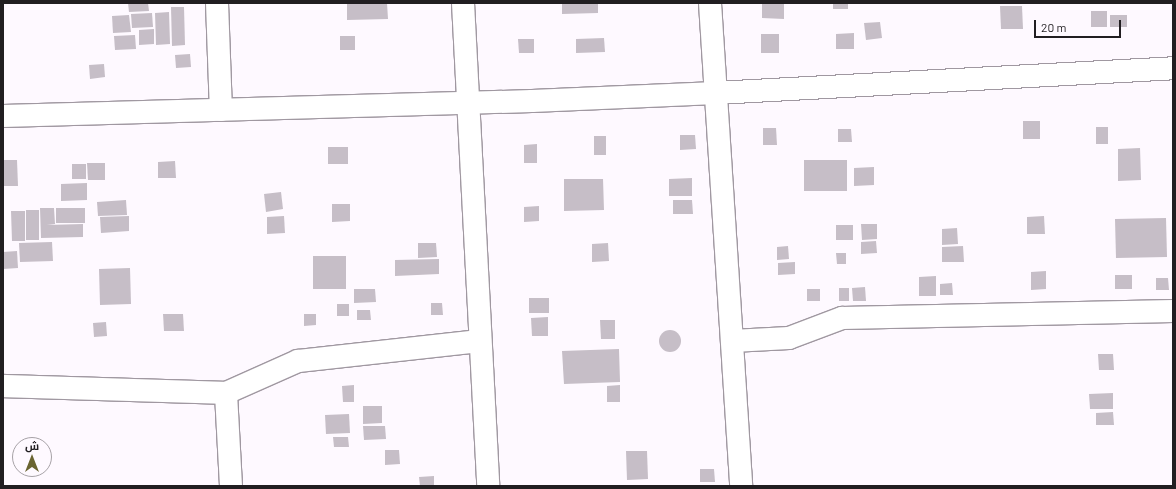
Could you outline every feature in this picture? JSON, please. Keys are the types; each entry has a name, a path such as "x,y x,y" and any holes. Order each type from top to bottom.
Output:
{"street":[{"path":"217,3 221,110"},
{"path":"463,3 488,486"},
{"path":"710,3 741,486"},
{"path":"3,116 468,103 716,93 1173,68"},
{"path":"732,341 789,338 842,318 1173,311"},
{"path":"3,386 226,393 298,361 480,341"},
{"path":"226,393 231,486"}],"building":[{"path":"128,3 148,3 149,11 129,12"},
{"path":"347,3 387,3 388,19 347,20"},
{"path":"562,3 598,3 598,13 562,14"},
{"path":"762,3 784,3 784,19 762,18"},
{"path":"833,3 848,3 848,9 833,9"},
{"path":"1000,6 1022,6 1023,29 1001,29"},
{"path":"171,7 184,7 185,45 172,46"},
{"path":"1091,11 1107,11 1107,27 1091,27"},
{"path":"169,12 170,44 156,45 155,13"},
{"path":"152,13 153,27 132,28 131,14"},
{"path":"129,15 131,32 113,33 112,16"},
{"path":"1110,15 1127,15 1127,27 1110,27"},
{"path":"880,22 882,38 866,40 864,23"},
{"path":"154,29 154,44 139,45 139,30"},
{"path":"854,33 854,49 836,49 836,34"},
{"path":"761,34 779,34 779,53 761,53"},
{"path":"135,35 136,49 115,50 114,36"},
{"path":"340,36 355,36 355,50 340,50"},
{"path":"604,38 605,52 576,53 576,39"},
{"path":"518,39 534,39 534,53 519,53"},
{"path":"190,54 191,67 176,68 175,55"},
{"path":"104,64 105,77 90,79 89,65"},
{"path":"1023,121 1040,121 1040,139 1023,139"},
{"path":"1096,127 1108,127 1108,144 1096,144"},
{"path":"763,128 776,128 777,145 763,145"},
{"path":"838,129 851,129 852,142 838,142"},
{"path":"680,135 695,135 696,149 680,150"},
{"path":"594,136 606,136 606,155 594,155"},
{"path":"537,144 537,163 524,163 524,145"},
{"path":"328,147 348,147 348,164 328,164"},
{"path":"1140,148 1141,180 1118,181 1118,149"},
{"path":"3,160 17,160 18,186 3,186"},
{"path":"804,160 847,160 847,191 804,191"},
{"path":"175,161 176,178 158,178 158,162"},
{"path":"87,163 105,163 105,180 88,180"},
{"path":"72,164 86,164 86,179 72,179"},
{"path":"874,167 874,185 854,186 854,168"},
{"path":"692,178 692,196 669,196 669,179"},
{"path":"564,179 603,179 604,210 564,211"},
{"path":"87,183 87,200 61,201 61,184"},
{"path":"281,192 283,209 266,212 264,194"},
{"path":"126,200 127,215 98,216 97,202"},
{"path":"673,200 692,200 693,214 673,214"},
{"path":"332,204 350,204 350,221 332,222"},
{"path":"539,206 539,221 524,222 524,207"},
{"path":"40,208 54,208 55,224 47,225 83,224 83,237 41,238"},
{"path":"56,208 85,208 85,223 56,223"},
{"path":"26,210 39,210 39,240 26,240"},
{"path":"11,211 25,211 25,241 12,241"},
{"path":"129,216 129,231 101,233 100,217"},
{"path":"284,216 285,233 267,234 267,217"},
{"path":"1044,216 1045,234 1027,234 1027,217"},
{"path":"1166,218 1167,257 1116,258 1115,219"},
{"path":"861,224 877,224 877,239 862,240"},
{"path":"836,225 853,225 853,240 836,240"},
{"path":"957,228 958,244 942,245 942,229"},
{"path":"876,241 877,253 861,254 861,242"},
{"path":"52,242 53,261 20,262 19,243"},
{"path":"418,243 436,243 437,257 418,258"},
{"path":"608,243 609,261 592,262 592,244"},
{"path":"788,246 789,259 777,260 777,247"},
{"path":"963,246 964,262 942,262 942,247"},
{"path":"17,251 18,268 3,269 3,252"},
{"path":"836,253 846,253 846,264 837,264"},
{"path":"313,256 346,256 346,289 313,289"},
{"path":"439,259 439,274 395,276 395,260"},
{"path":"795,262 795,274 778,275 778,263"},
{"path":"130,268 131,304 100,305 99,269"},
{"path":"1046,271 1046,289 1031,290 1031,272"},
{"path":"1115,275 1132,275 1132,289 1115,289"},
{"path":"936,276 936,296 919,296 919,277"},
{"path":"1156,278 1168,278 1169,290 1156,290"},
{"path":"952,283 953,295 940,295 940,284"},
{"path":"865,287 866,301 853,301 852,288"},
{"path":"839,288 849,288 849,301 839,301"},
{"path":"354,289 375,289 376,302 354,303"},
{"path":"807,289 820,289 820,301 807,301"},
{"path":"529,298 549,298 549,313 529,313"},
{"path":"431,303 442,303 443,315 431,315"},
{"path":"337,304 349,304 349,316 337,316"},
{"path":"357,310 370,310 371,320 357,320"},
{"path":"163,314 183,314 184,331 164,331"},
{"path":"304,314 316,314 316,325 304,326"},
{"path":"548,317 548,336 532,336 531,318"},
{"path":"600,320 615,320 615,339 601,339"},
{"path":"106,322 107,336 94,337 93,323"},
{"path":"670,330 678,333 681,341 678,349 670,352 662,349 659,341 662,333"},
{"path":"619,349 620,382 564,384 562,351"},
{"path":"1098,354 1113,354 1114,370 1099,370"},
{"path":"354,385 354,402 343,402 342,386"},
{"path":"620,385 620,402 607,402 607,386"},
{"path":"1113,393 1113,409 1090,409 1089,394"},
{"path":"363,406 382,406 382,423 363,424"},
{"path":"1113,412 1114,425 1096,425 1096,413"},
{"path":"349,414 350,433 326,434 325,415"},
{"path":"363,426 385,426 386,439 364,440"},
{"path":"333,437 348,437 349,447 334,447"},
{"path":"385,450 399,450 400,464 385,465"},
{"path":"626,451 647,451 648,479 627,480"},
{"path":"700,469 714,469 715,482 700,482"},
{"path":"434,476 434,486 420,486 419,477"}]}
